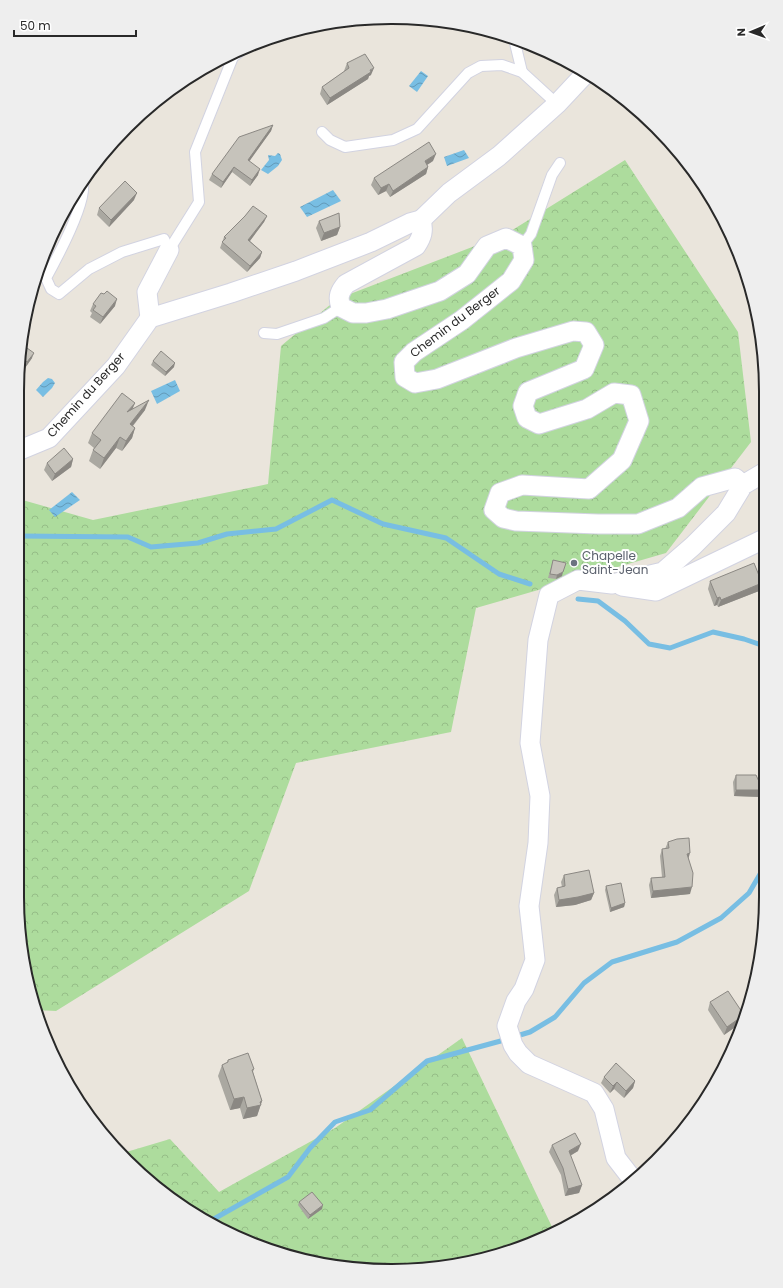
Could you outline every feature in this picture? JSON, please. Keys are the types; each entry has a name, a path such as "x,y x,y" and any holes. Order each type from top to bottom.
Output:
{"street":[{"path":"170,250 147,292 150,318 296,271 371,242 410,223 421,220 448,193 499,156 557,104 580,80"},
{"path":"421,220 423,229 422,238 416,246 346,284 340,291 339,301 341,307 353,313 366,313 387,309 432,294 440,291 467,274 487,246 506,238 522,246"},
{"name":"Chemin du Berger","path":"522,246 524,260 510,281 462,320 414,352 404,362 405,377 415,383 437,379 516,348 573,331 586,332 594,346 584,369 528,392 523,406 527,418 539,424 587,409 614,393 631,395 639,421 622,460 589,489 522,485 500,492 494,510 503,518 516,521 638,524 678,508 702,487 735,478 742,485"},
{"name":"Chemin du Berger","path":"24,448 49,438 116,366 150,318"},
{"path":"612,584 663,572 693,546 726,513 742,485 759,475"},
{"path":"630,1176 616,1158 604,1109 594,1093 529,1064 512,1045 507,1026 516,1001 524,989 535,960 529,906 538,843 540,796 530,743 538,640 544,613 550,596 578,580 656,591 759,541"}],"lane":[{"path":"516,46 522,72"},
{"path":"170,250 199,202 195,152 230,61"},
{"path":"322,132 330,140 345,147 393,140 417,129 468,74 481,66 502,65 522,72 557,104"},
{"path":"522,246 531,234 552,175 560,163"},
{"path":"84,190 76,214 46,278 51,289 59,294 89,268 122,252 164,239 170,250"},
{"path":"264,333 277,334 284,332 324,318 341,307"}],"green space":[{"path":"625,160 738,332 751,442 666,553 476,608 451,732 296,763 249,891 56,1011 43,1010 31,968 27,944 24,896 24,500 93,520 268,484 281,346 337,299 506,234"},
{"path":"462,1038 552,1227 532,1236 487,1251 439,1261 392,1264 344,1261 320,1257 273,1244 251,1236 208,1215 168,1188 149,1173 128,1152 170,1139 219,1192 335,1128"}],"water":[{"path":"421,71 428,76 417,92 409,86"},
{"path":"464,150 469,158 447,166 444,157"},
{"path":"278,153 280,154 282,160 278,166 268,174 261,170 269,160 268,155 275,156"},
{"path":"333,190 341,201 307,217 300,207"},
{"path":"48,378 52,379 55,383 43,397 36,390"},
{"path":"175,380 180,391 157,404 151,391"},
{"path":"72,492 80,500 55,517 49,510"}],"building":[{"path":"365,54 374,68 370,70 371,72 330,98 322,87 349,68 347,63"},
{"path":"273,125 248,160 260,169 252,180 234,167 223,182 212,174 239,137"},
{"path":"429,142 436,154 425,161 428,167 393,191 389,184 381,188 374,178"},
{"path":"125,181 137,193 111,220 99,208"},
{"path":"253,206 267,216 248,240 262,252 250,266 222,242 226,238 224,237"},
{"path":"339,213 340,227 324,233 319,221"},
{"path":"107,291 117,299 103,317 93,310 96,306 93,304 101,293 104,294"},
{"path":"27,348 34,353 27,362 26,361"},
{"path":"161,351 175,363 166,372 153,361"},
{"path":"122,393 135,403 127,412 149,400 130,424 135,428 126,441 120,437 104,458 93,450 101,440 92,433"},
{"path":"64,448 73,459 55,474 47,463"},
{"path":"553,560 566,563 563,572 557,575 550,574"},
{"path":"754,563 759,576 759,584 721,600 720,597 717,598 710,581"},
{"path":"736,775 756,775 759,781 759,790 736,790"},
{"path":"689,838 690,853 687,854 693,873 692,887 653,891 651,878 665,877 662,849 669,848 668,842 677,839"},
{"path":"589,870 594,893 559,900 557,888 565,886 564,875"},
{"path":"621,883 625,903 611,908 606,886"},
{"path":"728,991 741,1010 737,1020 727,1027 710,1002"},
{"path":"248,1053 254,1069 252,1070 262,1101 260,1102 261,1105 247,1108 244,1097 234,1099 222,1065 228,1062 228,1060"},
{"path":"616,1063 635,1081 626,1091 617,1082 613,1086 604,1077"},
{"path":"575,1133 581,1144 569,1151 582,1185 568,1189 563,1168 552,1145"},
{"path":"312,1192 323,1205 310,1215 299,1202"}],"waterway":[{"path":"24,536 128,537 151,547 198,543 227,534 276,529 332,500 383,524 446,538 499,574 530,584"},
{"path":"578,599 598,601 625,621 649,644 670,648 713,632 744,639 759,644"},
{"path":"520,1035 530,1032 555,1017 584,983 612,962 677,942 721,918 749,893 759,876"},
{"path":"215,1218 288,1177 310,1148 335,1122 370,1110 427,1061 508,1039"}],"place":[{"name":"Chapelle Saint-Jean","path":"574,563"}]}
